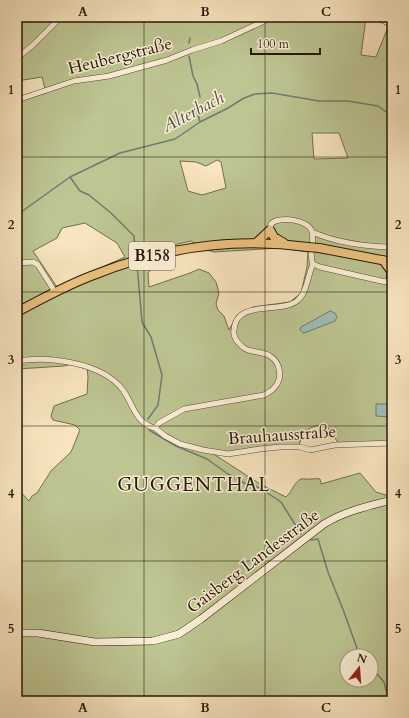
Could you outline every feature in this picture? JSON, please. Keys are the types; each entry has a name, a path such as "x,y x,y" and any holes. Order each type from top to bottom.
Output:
{"main road":[{"path":"256,243 270,230 274,237 286,244"},
{"name":"B158","path":"17,312 55,292 96,274 144,258 193,248 256,243 286,244 319,248 392,262"},
{"path":"383,260 390,271 392,278"},
{"name":"Gaisberg Landesstraße","path":"17,633 38,633 95,642 153,641 179,634 207,615 324,524 345,513 392,500"}],"street":[{"path":"17,58 33,45 61,17"},
{"name":"Heubergstraße","path":"17,100 74,81 109,76 167,60 192,50 216,43 273,17"},
{"path":"365,17 378,18 391,23"},
{"path":"270,230 272,222 294,220 306,224 312,232 326,237 368,246 387,247 392,243"},
{"path":"155,428 159,423 184,409 264,395 274,388 280,379 279,367 270,356 244,348 235,338 235,323 244,312 278,307 298,301 303,294 313,264 311,254 312,232"},
{"path":"17,263 33,262 38,265 55,292"},
{"path":"313,264 320,267 381,281 387,282 392,278"},
{"name":"Brauhausstraße","path":"17,361 29,359 76,363 106,375 122,389 135,413 143,424 155,428 165,436 180,444 203,450 228,454 280,447 300,447 310,450 335,445 392,443"}],"green space":[{"path":"17,17 365,17 361,55 376,57 388,27 392,31 392,442 339,444 328,428 319,425 310,428 302,435 299,446 212,453 260,484 286,497 301,479 320,479 321,484 360,473 376,492 392,497 392,701 17,701 17,488 29,501 32,496 37,493 51,471 71,452 80,430 75,425 53,420 51,416 54,406 87,394 88,377 87,367 72,364 64,366 17,369 17,102 46,93 42,77 17,81","holes":["312,133 339,133 348,158 314,159","217,160 221,162 226,188 202,195 188,191 180,161 196,162 206,166","85,223 117,243 125,257 57,287 33,251 57,238 62,228","191,241 206,250 214,252 280,248 308,252 307,267 301,293 290,302 253,307 237,315 229,330 224,316 218,310 216,304 219,293 216,282 209,273 199,269 149,287 148,273 152,268 151,250"]}],"water":[{"path":"330,311 335,313 337,317 335,321 307,332 303,333 300,330 301,327"},
{"path":"376,404 392,404 392,417 376,416"}],"waterway":[{"path":"189,43 190,38"},
{"path":"189,56 193,76 197,84 200,97"},
{"name":"Alterbach","path":"17,215 70,177 120,153 175,139 200,122 244,98 255,94 272,93 319,101 348,101 378,106 392,116"},
{"path":"196,106 200,122"},
{"path":"70,177 80,191 89,195 111,213 134,236 136,256"},
{"path":"137,264 142,322 151,337 162,375 158,405 148,419"},
{"path":"149,430 176,446 207,459 228,474 244,483 260,488 281,502 301,534"},
{"path":"311,540 318,539 328,572 357,648"},
{"path":"379,676 384,682 389,701"}],"district":[{"name":"GUGGENTHAL","path":"194,485"}]}
